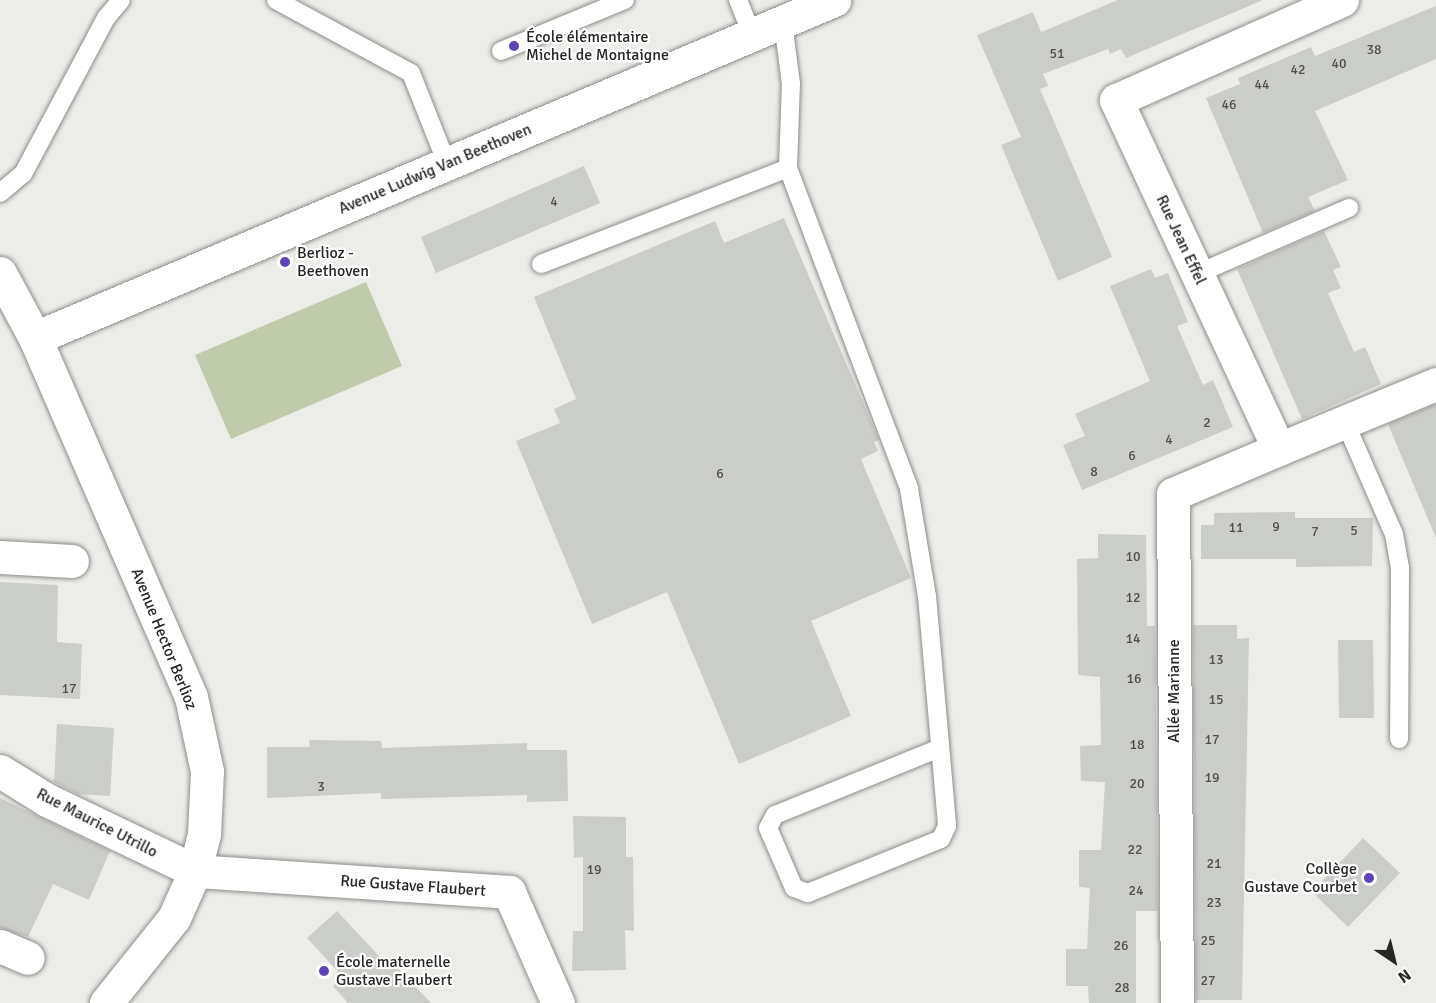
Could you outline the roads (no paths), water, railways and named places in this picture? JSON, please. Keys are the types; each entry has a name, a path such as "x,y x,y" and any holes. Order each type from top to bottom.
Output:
{"street":[{"name":"Avenue Ludwig Van Beethoven","path":"35,338 834,0"},
{"name":"Rue Jean Effel","path":"1279,449 1116,100 1342,0"},
{"name":"Avenue Hector Berlioz","path":"0,273 35,338 191,697 207,771 204,834 195,871 174,918 106,1003"},
{"path":"1279,449 1436,384"},
{"name":"Allée Marianne","path":"1177,1003 1173,494 1279,449"},
{"path":"0,557 72,561"},
{"name":"Rue Maurice Utrillo","path":"0,771 47,800 195,871"},
{"name":"Rue Gustave Flaubert","path":"195,871 509,892 558,1003"}],"lane":[{"path":"0,193 22,174 106,18 121,0"},
{"path":"276,0 411,73 447,164"},
{"path":"501,51 625,0"},
{"path":"738,0 752,35"},
{"path":"783,22 791,84 788,168 909,489 927,596 947,826 941,839 808,893 794,888 768,828 775,815 940,748"},
{"path":"541,264 788,168"},
{"path":"1197,274 1349,208"},
{"path":"1345,422 1394,534 1400,568 1399,739"}],"place":[{"name":"École élémentaire Michel de Montaigne","path":"514,46"},
{"name":"Berlioz - Beethoven","path":"285,262"},
{"name":"Collège Gustave Courbet","path":"1369,878"},
{"name":"École maternelle Gustave Flaubert","path":"324,971"}]}
